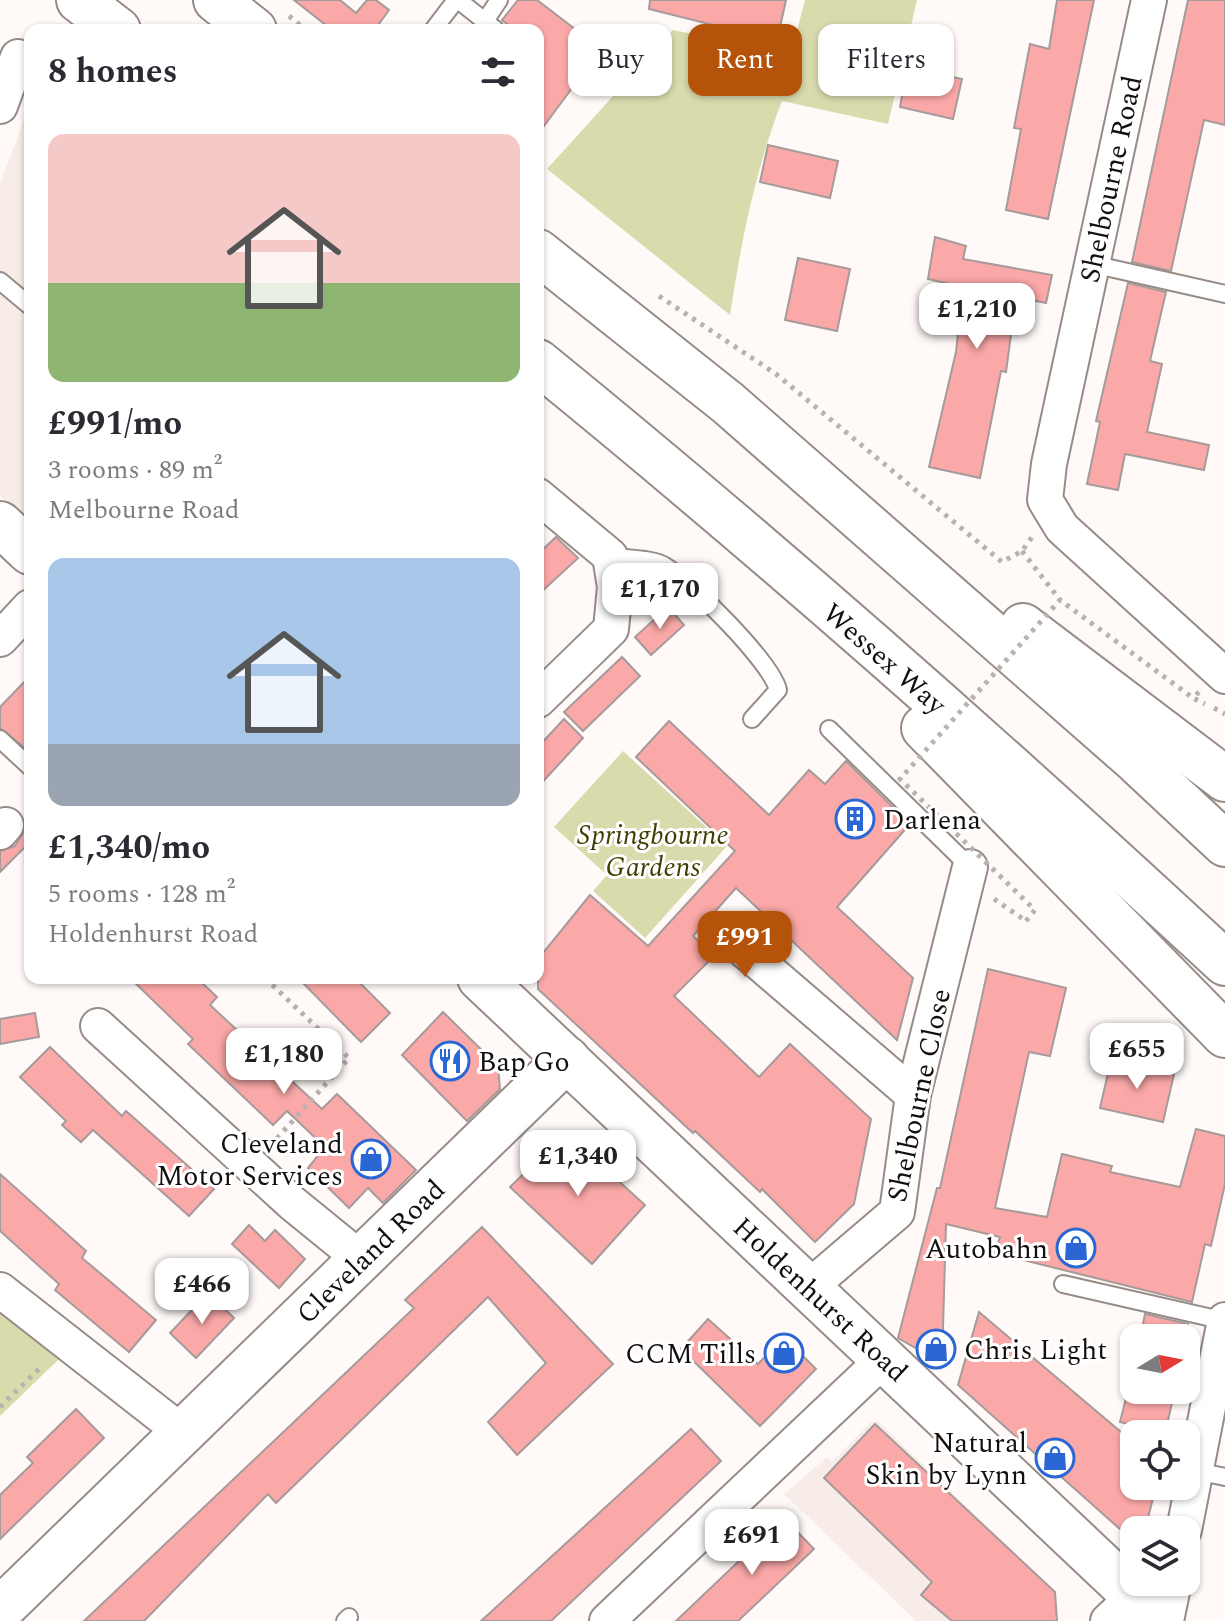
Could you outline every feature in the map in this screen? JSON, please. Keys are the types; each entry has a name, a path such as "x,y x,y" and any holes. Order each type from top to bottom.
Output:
{"main road":[{"path":"79,0 110,24"},
{"path":"216,0 246,24"},
{"path":"544,257 728,403 1225,779"},
{"name":"Wessex Way","path":"544,367 677,474 1114,860 1225,963"},
{"path":"728,403 1133,758 1225,844"},
{"path":"677,474 1225,1035"},
{"path":"0,524 24,546"},
{"name":"Holdenhurst Road","path":"486,984 1149,1608"},
{"name":"Cleveland Road","path":"0,1610 567,1059"}],"street":[{"name":"Shelbourne Road","path":"1149,0 1049,464 1045,500 1062,528 1225,676"},
{"path":"0,106 18,57"},
{"path":"544,501 610,556 615,587 611,629 544,694"},
{"path":"0,639 24,613"},
{"name":"Shelbourne Close","path":"808,1288 897,1212 913,1095 970,867"},
{"path":"727,935 913,1095"},
{"path":"98,1026 252,1166 362,1260"},
{"path":"0,1290 183,1433"},
{"path":"1190,1516 1210,1474 1225,1320"},
{"path":"607,1621 884,1359"}],"lane":[{"path":"438,24 457,0 489,24"},
{"path":"490,24 499,0"},
{"path":"1092,264 1225,294"},
{"path":"0,281 24,301"},
{"path":"610,556 663,565 736,633 775,678 778,690 752,719"},
{"path":"829,729 970,867"},
{"path":"0,739 24,761"},
{"path":"1063,1284 1225,1320"}],"path":[{"path":"657,295 776,374 1002,562 1022,551 1060,600 1193,698"},
{"path":"1026,921 1035,910 900,779 1060,600"},
{"path":"252,1166 349,1058 271,984"},
{"path":"0,1407 67,1343"}],"shaded area":[{"path":"24,119 24,518 0,496 0,184"},
{"path":"871,1422 879,1422 1055,1592 1057,1621 916,1621 784,1494 827,1457 832,1462"}],"green space":[{"path":"805,0 917,0 911,24 818,24 818,96 895,96 888,124 782,101 750,207 730,315 547,169 613,96 672,96 673,30 688,33 688,96 802,96 802,24 799,24"},
{"name":"Springbourne Gardens","path":"623,751 727,846 645,938 593,891 607,875 554,827"},
{"path":"0,1313 59,1359 0,1416"}],"building":[{"path":"294,0 340,0 356,13 367,0 376,0 389,10 379,24 324,24"},
{"path":"518,0 537,0 568,24 568,94 544,126 544,24 507,24 502,20"},
{"path":"650,0 786,0 781,24 709,24 649,9"},
{"path":"1057,0 1094,0 1048,219 1006,210 1021,129 1014,128 1030,44 1049,49"},
{"path":"1188,0 1225,0 1225,125 1204,120 1171,271 1132,262"},
{"path":"954,77 962,79 953,119 900,107 902,96 954,96"},
{"path":"768,145 838,161 830,198 760,182"},
{"path":"935,237 966,246 963,259 1052,275 1046,303 1016,297 1006,372 1001,371 980,478 929,467 956,352 963,287 928,279"},
{"path":"798,258 850,269 837,331 785,320"},
{"path":"1128,283 1166,292 1150,361 1162,364 1147,432 1209,445 1204,470 1125,454 1118,490 1087,484 1100,422 1096,421"},
{"path":"556,537 578,558 544,589 544,548"},
{"path":"668,607 684,625 651,655 635,637"},
{"path":"622,657 640,676 583,731 564,712"},
{"path":"24,682 24,747 0,728 0,707"},
{"path":"564,719 583,738 544,780 544,741"},
{"path":"669,721 769,815 809,770 825,784 846,761 910,824 837,907 913,978 897,1040 736,888 693,936 714,956 674,996 759,1077 790,1044 871,1119 854,1204 815,1242 762,1189 760,1192 695,1131 693,1133 538,989 538,984 544,984 544,952 590,895 648,946 735,851 636,757"},
{"path":"24,832 24,848 0,872 0,851 15,846"},
{"path":"988,969 1066,988 1050,1056 1029,1052 995,1208 1047,1217 1062,1154 1112,1166 1110,1172 1180,1187 1196,1129 1225,1136 1225,1184 1211,1246 1205,1244 1192,1302 995,1253 1000,1237 946,1224 942,1363 898,1338 937,1188 940,1188"},
{"path":"136,984 203,984 217,997 210,1005 322,1109 337,1094 416,1170 383,1203 368,1188 349,1208 308,1168 325,1147 287,1111 273,1125 188,1044 193,1039"},
{"path":"304,984 361,984 390,1013 361,1042"},
{"path":"443,1012 498,1066 500,1089 467,1121 402,1055"},
{"path":"35,1013 39,1037 0,1044 0,1019"},
{"path":"50,1047 122,1116 126,1111 214,1189 189,1216 93,1130 81,1142 62,1125 66,1121 20,1077"},
{"path":"1111,1060 1174,1074 1163,1122 1100,1108"},
{"path":"566,1133 645,1205 592,1264 510,1187"},
{"path":"0,1174 86,1251 82,1258 156,1320 129,1352 55,1290 59,1284 0,1231"},
{"path":"249,1225 265,1241 275,1230 305,1259 279,1288 232,1244"},
{"path":"482,1227 613,1364 517,1455 488,1422 546,1363 488,1297 276,1503 268,1494 144,1621 84,1621 414,1308 405,1300"},
{"path":"208,1293 234,1318 196,1358 170,1333"},
{"path":"979,1312 1120,1431 1120,1500 1152,1500 1148,1516 1120,1516 1120,1529 958,1385"},
{"path":"1145,1314 1188,1324 1143,1324"},
{"path":"708,1319 758,1364 784,1337 816,1369 760,1426 681,1349"},
{"path":"1124,1404 1172,1404 1168,1420 1120,1420"},
{"path":"76,1409 104,1438 0,1539 0,1495 33,1463 27,1457"},
{"path":"875,1424 1055,1592 1057,1621 952,1621 921,1595 932,1582 824,1478"},
{"path":"691,1429 721,1461 551,1621 481,1621"},
{"path":"784,1518 814,1549 738,1621 676,1621"}],"place":[{"name":"Darlena","path":"855,819"},
{"name":"Bap Go","path":"450,1061"},
{"name":"Cleveland Motor Services","path":"371,1159"},
{"name":"Autobahn","path":"1076,1248"},
{"name":"Chris Light","path":"936,1349"},
{"name":"CCM Tills","path":"784,1353"},
{"name":"Natural Skin by Lynn","path":"1055,1458"}]}
